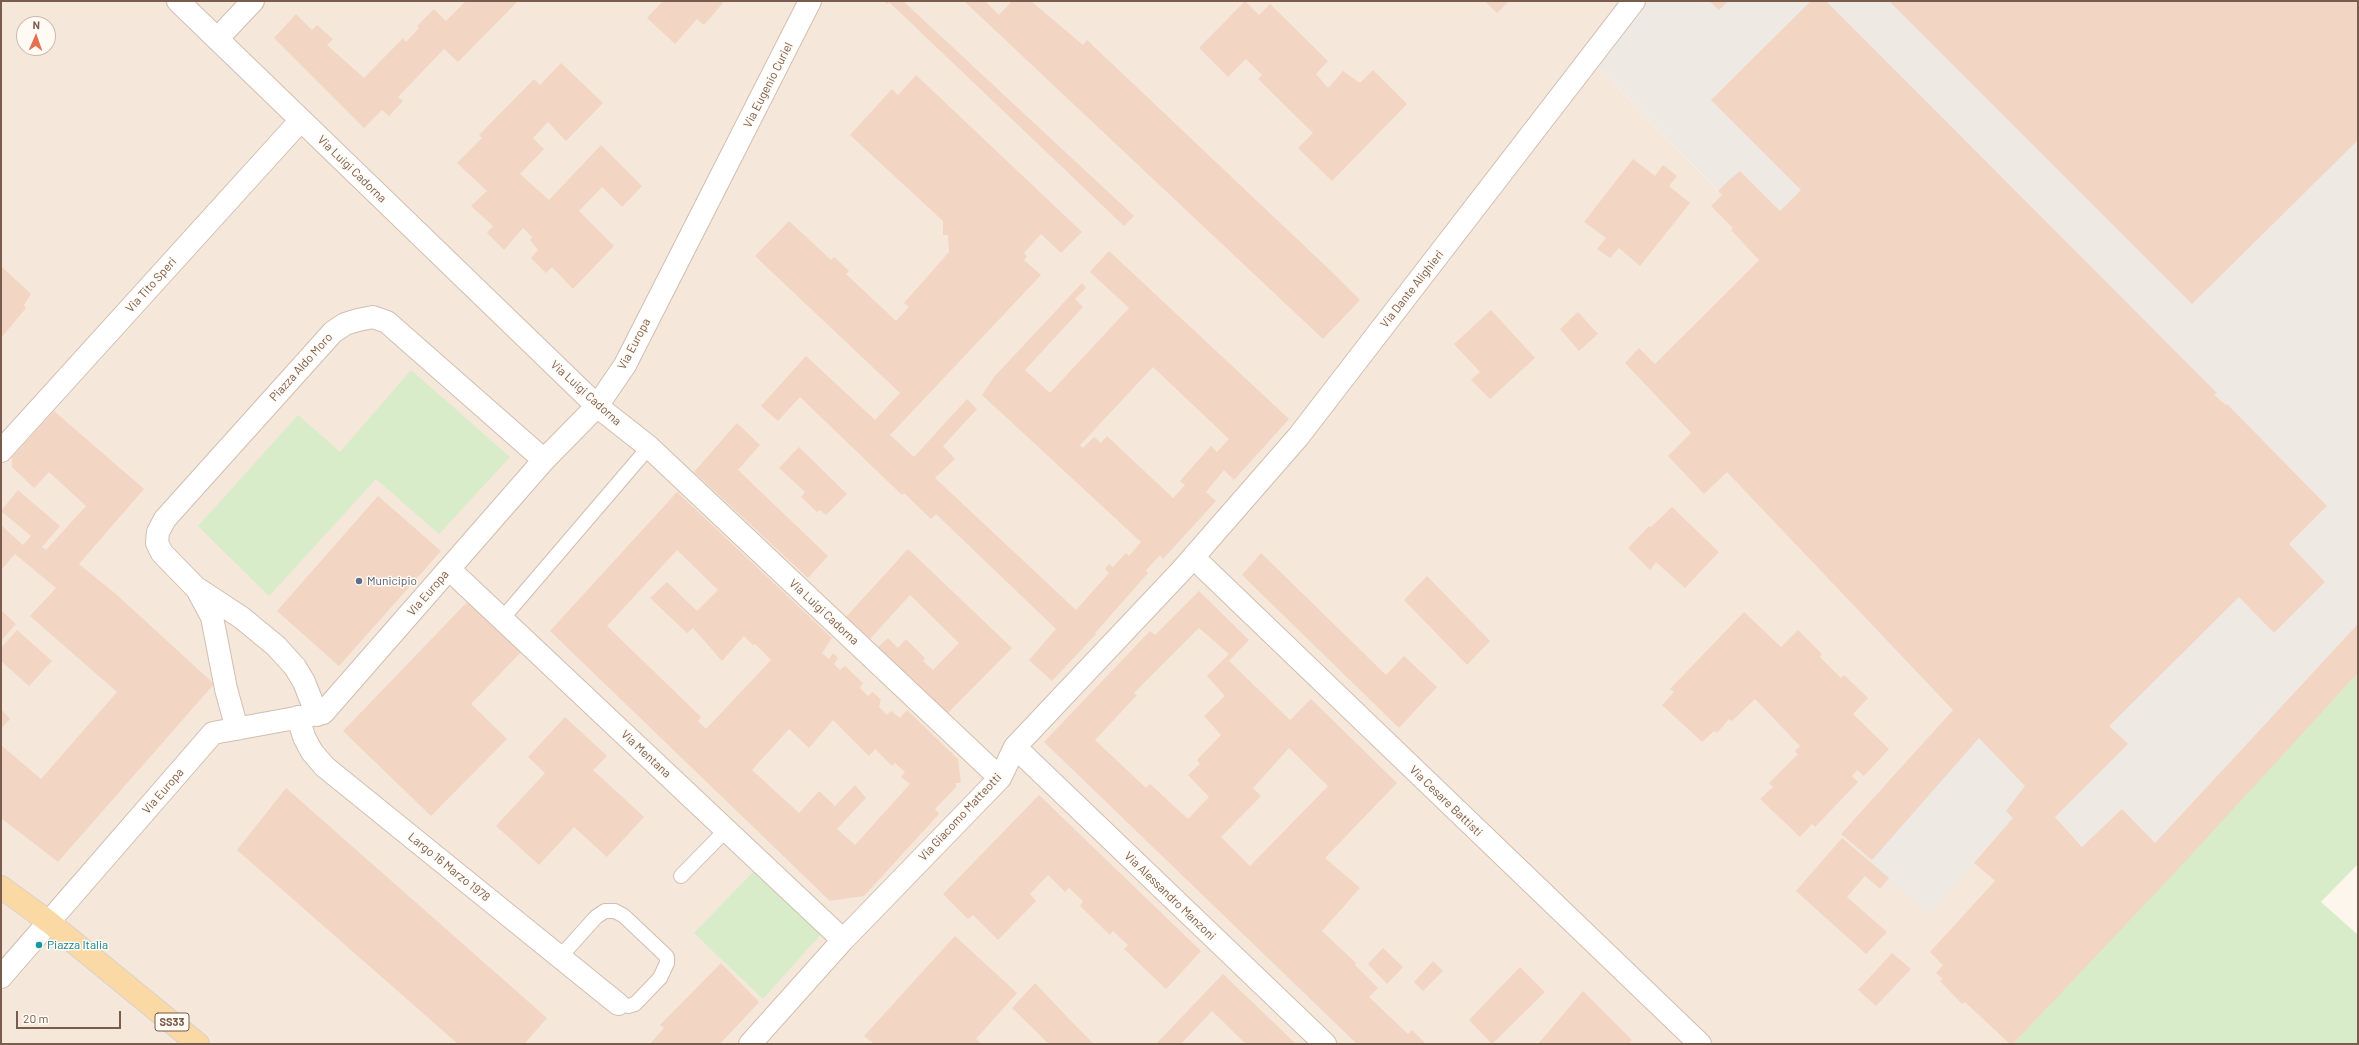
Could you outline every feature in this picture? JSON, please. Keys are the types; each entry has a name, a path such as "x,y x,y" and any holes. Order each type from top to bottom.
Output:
{"main road":[{"name":"SS33","path":"1,887 48,922 198,1044"}],"street":[{"name":"Via Luigi Cadorna","path":"178,1 597,406 649,447 1000,778"},
{"path":"218,39 253,1"},
{"name":"Via Eugenio Curiel","path":"725,168 810,1"},
{"name":"Via Dante Alighieri","path":"1187,564 1298,437 1634,1"},
{"name":"Via Tito Speri","path":"1,451 301,120"},
{"name":"Via Europa","path":"48,922 213,733 323,713 544,460 597,406 625,365 725,168"},
{"name":"Piazza Aldo Moro","path":"197,588 162,553 157,543 158,532 165,520 333,332 345,324 373,317 387,322 544,460"},
{"name":"Via Giacomo Matteotti","path":"758,1041 843,940 1000,778 1015,747 1187,564"},
{"name":"Via Cesare Battisti","path":"1187,564 1700,1044"},
{"name":"Via Mentana","path":"449,569 843,940"},
{"path":"197,588 212,617 226,689 237,729"},
{"name":"Largo 16 Marzo 1978","path":"197,588 242,618 276,646 295,667 304,682 308,716 304,737 312,752 325,767 618,1004"},
{"name":"Via Alessandro Manzoni","path":"1015,747 1324,1044"},
{"path":"1,977 48,922"}],"lane":[{"path":"502,618 649,447"},
{"path":"681,876 726,830"},
{"path":"560,957 596,917 605,911 615,911 624,916 667,957 668,963 660,978 635,1004 628,1006 618,1004"}],"shaded area":[{"path":"1,1 1622,1 1296,432 1000,778 1193,564 1692,1044 198,1044 1,879"},
{"path":"1643,1 2358,1 2358,673 2140,909 2055,817 1995,881 1974,863 1928,915 1841,834 1952,710 1625,363 1639,348 1655,363 1773,247 1594,63"},
{"path":"1594,63 1722,195 1759,260 1655,364 1639,349 1625,363 1953,710 1842,834 1872,860 1974,863 1995,881 2055,817 2140,909 2013,1044 1707,1044 1200,557"},
{"name":"Piazza Italia","path":"1,891 190,1044 1,1044"}],"green space":[{"path":"411,370 510,457 439,534 376,479 269,596 198,526 298,415 340,452"},
{"path":"2358,673 2358,864 2321,902 2358,935 2358,1044 2013,1044"},
{"path":"755,870 821,934 763,999 694,933"}],"building":[{"path":"466,1 518,1 458,62 444,49 398,97 403,101 389,116 382,110 364,128 274,38 296,14 312,30 317,25 333,39 327,45 364,78 403,38 406,42 419,28 417,26 434,9 446,21"},
{"path":"663,1 721,1 723,3 704,25 697,19 675,44 647,18"},
{"path":"884,1 903,1 1134,216 1124,226 889,2 887,4"},
{"path":"964,1 985,1 999,15 1012,1 1031,1 1083,45 1087,40 1360,300 1323,339"},
{"path":"1245,1 1259,15 1270,4 1328,61 1316,74 1328,88 1343,71 1360,83 1373,70 1407,104 1332,181 1298,148 1313,133 1258,79 1262,75 1246,59 1228,77 1199,48"},
{"path":"1485,1 1509,1 1497,13"},
{"path":"1709,1 1728,1 1719,10"},
{"path":"1811,1 1826,1 2217,393 2214,395 2226,405 2227,404 2327,506 2289,544 2325,582 2274,633 2239,597 2109,726 2128,744 2055,817 2082,847 2122,809 2155,843 2358,624 2358,673 2179,868 2013,1044 2010,1044 1965,1002 1962,1004 1940,981 1943,979 1936,973 1943,965 1930,952 1995,881 1974,863 2013,818 2006,811 2025,786 1979,738 1872,860 1841,834 1953,710 1727,472 1704,494 1668,456 1691,433 1625,363 1639,348 1655,364 1759,260 1731,230 1733,228 1711,206 1722,195 1718,191 1728,181 1740,171 1780,211 1801,190 1711,100"},
{"path":"1889,1 2358,1 2358,140 2192,304"},
{"path":"561,63 603,103 566,141 548,122 533,138 544,149 520,174 549,200 601,145 642,186 622,207 602,187 579,211 614,246 573,289 552,267 546,273 531,258 538,250 530,240 532,237 523,228 504,250 487,233 493,226 471,206 487,191 457,163 482,138 479,135 534,79 540,85"},
{"path":"916,75 1082,232 1061,253 1041,234 1024,253 1027,257 1024,260 1041,275 890,435 914,457 967,399 977,409 943,446 955,459 935,478 1076,610 1109,573 1105,569 1109,564 1113,567 1126,553 1129,556 1141,542 982,395 994,377 1082,283 1086,288 1075,299 1083,307 1025,370 1050,393 1129,308 1090,272 1109,251 1289,419 1234,480 1224,470 1206,492 1216,501 1163,559 1160,555 1146,570 1148,573 1095,633 1096,634 1052,681 1029,660 1056,629 936,514 931,519 904,493 902,495 800,397 778,421 761,406 806,356 875,420 900,393 755,256 789,221 831,260 834,257 849,271 846,274 896,321 909,307 904,303 949,252 948,235 943,235 943,221 850,135 892,89 898,95","holes":["1153,367 1229,439 1217,452 1211,446 1180,481 1185,485 1173,498 1107,436 1101,443 1094,437 1083,448 1080,445"]},
{"path":"1633,159 1655,176 1663,165 1677,176 1669,186 1690,203 1640,266 1619,248 1610,258 1597,249 1606,238 1584,222"},
{"path":"1,266 31,294 24,305 26,308 1,338"},
{"path":"1491,310 1535,358 1490,399 1471,380 1480,372 1454,344"},
{"path":"1578,312 1598,334 1579,351 1560,329"},
{"path":"54,411 144,489 79,564 117,595 214,684 58,862 1,818 1,745 41,779 117,692 30,616 56,588 15,554 1,570 1,525 23,545 31,536 1,511 18,490 60,526 42,547 46,550 86,506 49,472 34,488 12,467 12,457"},
{"path":"737,423 760,445 738,470 828,556 808,578 694,472"},
{"path":"799,447 847,494 826,515 820,510 817,512 801,497 805,492 779,468"},
{"path":"677,492 832,638 822,653 829,659 833,653 838,658 834,664 840,670 845,666 863,683 860,688 868,696 873,692 881,700 879,707 887,715 891,711 900,718 907,710 958,759 961,783 956,783 956,787 935,809 939,814 864,896 830,901 550,631","holes":["677,550 718,590 697,611 667,582 650,598 687,633 693,628 722,661 744,636 753,645 755,644 771,660 706,729 698,721 701,717 607,626","833,720 869,756 875,749 892,766 895,763 905,772 901,777 910,784 855,845 837,829 866,798 855,785 835,806 819,791 799,813 752,770 789,729 809,748"]},
{"name":"Municipio","path":"378,496 441,551 339,666 277,611"},
{"path":"1672,507 1719,552 1685,588 1656,562 1650,570 1628,548 1649,526 1651,527"},
{"path":"908,549 1012,648 946,715 878,647 888,638 898,648 906,639 925,658 923,661 933,670 959,643 910,595 870,639 846,617"},
{"path":"1261,553 1386,675 1404,656 1437,687 1399,728 1242,575"},
{"path":"1427,576 1490,641 1467,665 1404,600"},
{"path":"1199,591 1249,640 1229,661 1290,720 1311,699 1397,783 1325,858 1360,888 1322,931 1356,963 1355,965 1378,988 1369,997 1408,1034 1412,1030 1426,1044 1357,1044 1044,742 1150,631 1155,635","holes":["1199,628 1229,654 1207,676 1225,696 1204,716 1221,735 1197,760 1200,764 1188,775 1209,797 1188,819 1150,784 1146,788 1095,740 1137,695 1134,693","1289,748 1328,786 1250,866 1221,837 1261,796 1253,788"]},
{"path":"470,599 523,650 471,704 507,739 431,816 343,731"},
{"path":"1,610 16,624 1,641"},
{"path":"1744,612 1781,647 1798,630 1822,654 1820,657 1841,678 1844,675 1868,698 1853,714 1889,749 1864,776 1857,770 1852,776 1858,782 1815,827 1812,824 1800,837 1760,799 1773,787 1769,783 1798,754 1795,751 1800,746 1755,699 1732,721 1729,719 1717,733 1714,731 1702,742 1662,705 1674,692 1670,689"},
{"path":"17,630 52,661 29,686 1,661 1,648"},
{"path":"1,709 10,719 1,729"},
{"path":"565,717 607,756 593,770 644,817 607,857 574,827 539,865 496,826 545,773 528,757"},
{"path":"286,788 547,1018 525,1043 526,1044 458,1044 237,850"},
{"path":"1039,795 1201,951 1166,989 1124,949 1128,945 1113,931 1110,935 1080,906 1083,901 1069,888 1065,892 1048,875 1030,894 1036,901 998,940 973,915 968,919 943,894"},
{"path":"1842,838 1889,878 1880,889 1865,876 1847,897 1887,932 1866,954 1796,891"},
{"path":"955,936 1017,993 976,1039 982,1044 874,1044 864,1036"},
{"path":"1383,948 1403,967 1387,984 1368,964"},
{"path":"1892,953 1911,969 1876,1006 1858,990"},
{"path":"1433,961 1443,971 1423,991 1414,982"},
{"path":"721,963 759,1002 720,1044 650,1044 664,1028 660,1025"},
{"path":"1520,967 1545,992 1492,1044 1469,1020"},
{"path":"1223,974 1296,1044 1246,1044 1212,1011 1181,1044 1156,1044"},
{"path":"1035,983 1094,1044 1049,1044 1012,1008"},
{"path":"1583,991 1632,1040 1628,1044 1538,1044"}],"place":[{"name":"Municipio","path":"359,581"},
{"name":"Piazza Italia","path":"39,945"}]}
